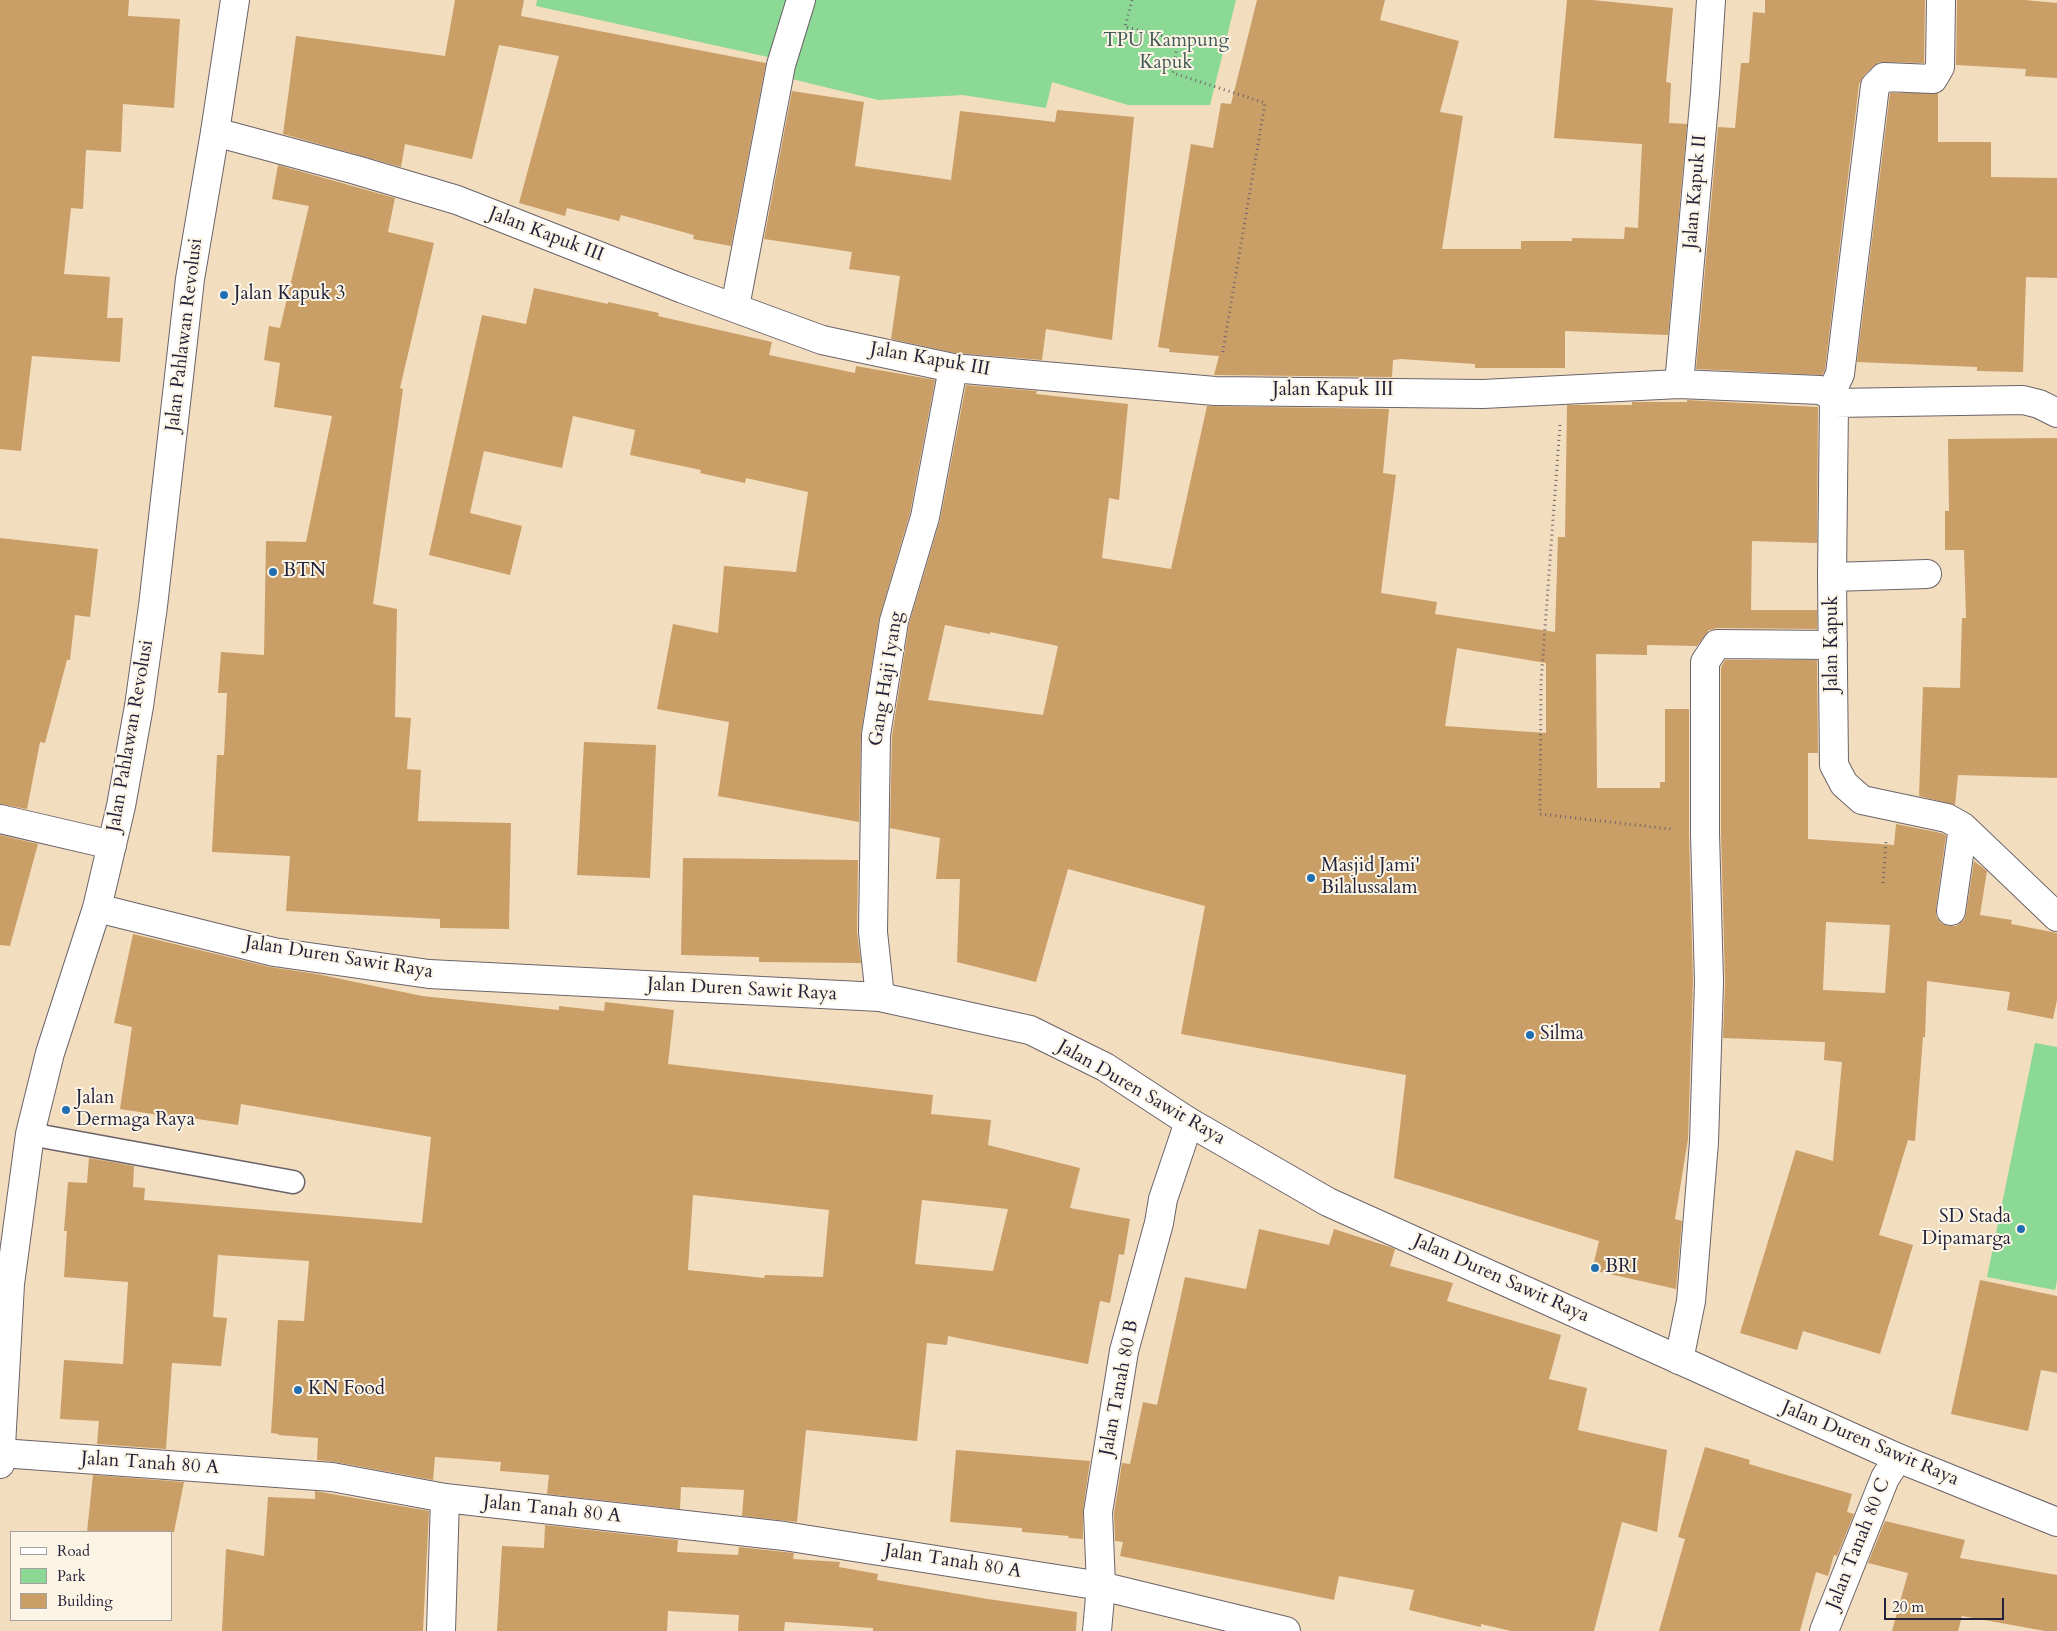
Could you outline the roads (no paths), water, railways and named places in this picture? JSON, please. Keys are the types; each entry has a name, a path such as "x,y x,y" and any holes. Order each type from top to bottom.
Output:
{"street":[{"name":"Jalan Pahlawan Revolusi","path":"0,1464 5,1284 30,1134 50,1053 97,908 112,845 140,697 153,606 190,279 235,0"},
{"path":"735,307 781,65 801,0"},
{"name":"Jalan Kapuk II","path":"1680,384 1705,93 1711,0"},
{"path":"1832,399 1840,374 1875,86 1884,77 1933,79 1940,67 1941,0"},
{"name":"Jalan Kapuk III","path":"215,132 356,170 457,200 822,340 953,368 1215,391 1483,394 1680,384"},
{"name":"Gang Haji Iyang","path":"880,997 873,932 876,735 894,621 925,517 953,368"},
{"path":"1680,384 1820,390 1832,399 2023,400 2038,404 2057,413"},
{"name":"Jalan Kapuk","path":"1832,399 1834,765 1844,784 1862,800 1947,818 1963,828 2057,918"},
{"path":"1832,577 1927,574"},
{"path":"1680,1360 1691,1300 1704,1142 1709,982 1705,833 1705,662 1717,644 1833,645"},
{"path":"0,819 112,845"},
{"path":"1951,910 1963,828"},
{"name":"Jalan Duren Sawit Raya","path":"97,908 274,952 429,974 880,997 1030,1030 1105,1067 1189,1122 1328,1202 1898,1458 2057,1522"},
{"name":"Jalan Tanah 80 B","path":"1097,1631 1101,1586 1098,1512 1124,1351 1160,1223 1164,1199 1189,1122"},
{"name":"Jalan Tanah 80 A","path":"0,1453 332,1477 445,1498 784,1536 1101,1586"},
{"name":"Jalan Tanah 80 C","path":"1824,1631 1885,1478 1898,1458"},
{"path":"441,1631 445,1498"},
{"path":"1101,1586 1286,1631"}],"lane":[{"path":"30,1134 293,1182"}],"place":[{"name":"Jalan Kapuk 3","path":"224,295"},
{"name":"BTN","path":"273,572"},
{"name":"Masjid Jami' Bilalussalam","path":"1311,878"},
{"name":"Silma","path":"1530,1035"},
{"name":"Jalan Dermaga Raya","path":"66,1110"},
{"name":"SD Stada Dipamarga","path":"2021,1229"},
{"name":"BRI","path":"1595,1268"},
{"name":"KN Food","path":"298,1390"}],"park label":[{"name":"TPU Kampung Kapuk","path":"1166,53"}]}
